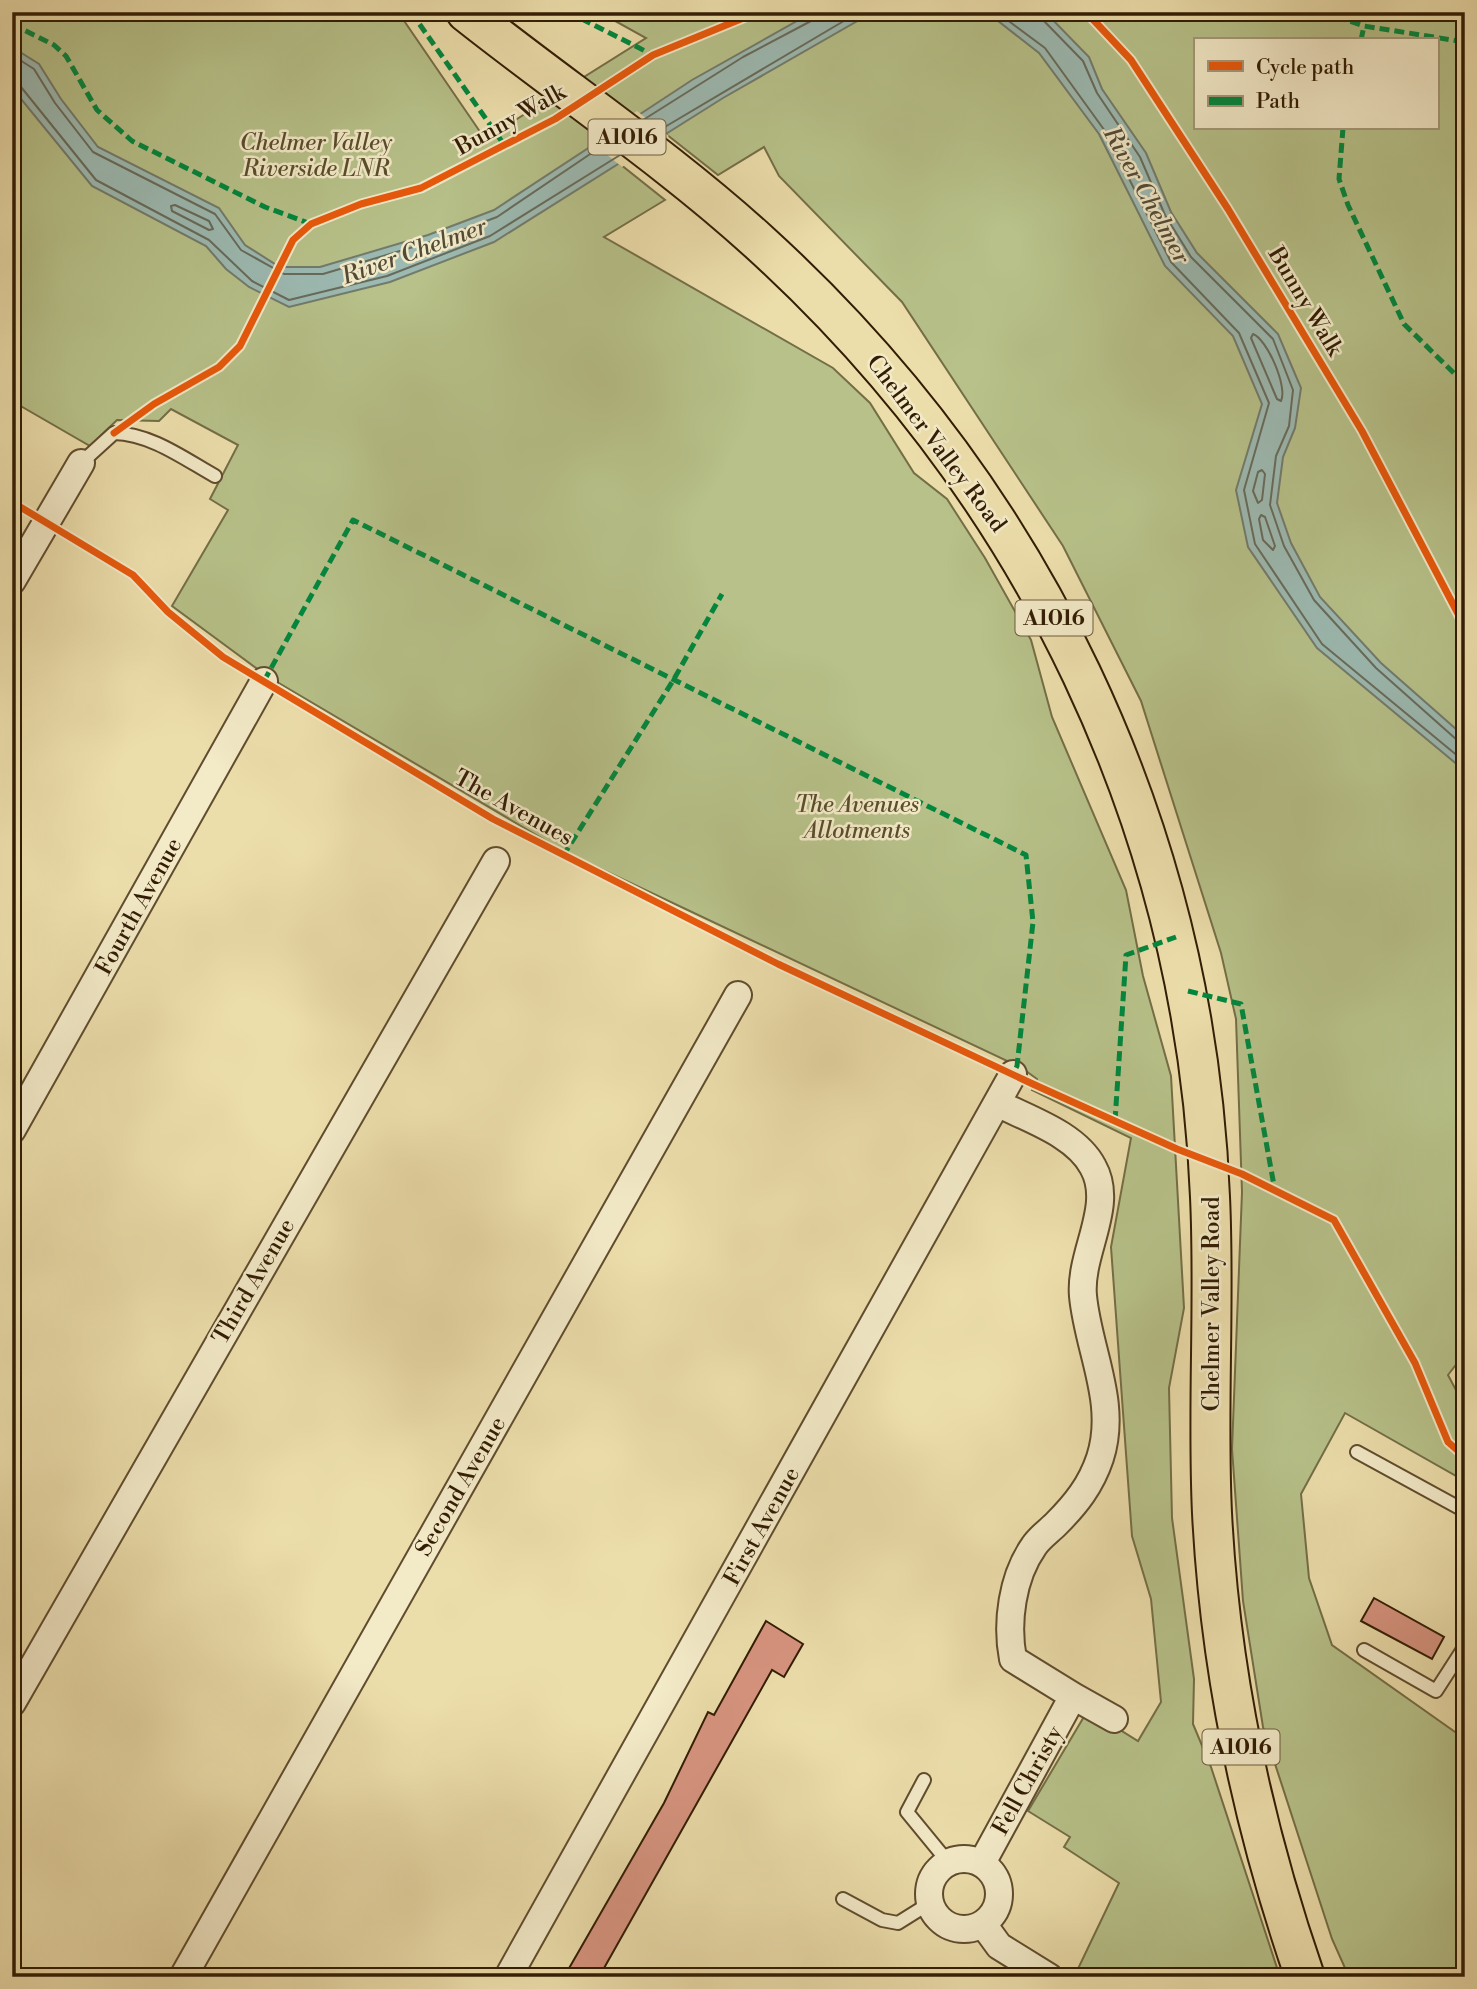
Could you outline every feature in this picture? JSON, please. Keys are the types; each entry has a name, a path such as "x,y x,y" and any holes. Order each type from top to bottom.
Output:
{"main road":[{"name":"Chelmer Valley Road","path":"466,12 722,210 821,302 909,398 977,488 1028,569 1071,650 1122,764 1157,867 1188,991 1206,1120 1211,1202 1212,1510 1218,1598 1246,1771 1281,1907 1305,1977"}],"street":[{"path":"12,581 81,463"},
{"name":"Fourth Avenue","path":"12,1130 264,681"},
{"name":"Third Avenue","path":"12,1703 496,861"},
{"name":"Second Avenue","path":"183,1977 738,995"},
{"name":"First Avenue","path":"508,1977 1013,1074"},
{"path":"997,1103 1078,1147 1094,1167 1101,1190 1098,1217 1085,1257 1083,1296 1105,1400 1101,1455 1087,1489 1034,1546 1016,1587 1008,1632 1013,1658 1114,1719"},
{"name":"Fell Christy","path":"982,1863 1073,1696"},
{"name":"Fell Christy","path":"948,1862 971,1859 982,1863 998,1881 998,1905 983,1924"},
{"path":"948,1862 932,1880 930,1903 935,1913 951,1927 973,1928 983,1924 999,1947 1049,1977"}],"lane":[{"path":"81,463 114,433 128,433 148,438 215,476"},
{"path":"1357,1452 1465,1511"},
{"path":"1364,1650 1436,1691 1465,1646"},
{"path":"924,1780 908,1811 948,1862"},
{"path":"843,1899 883,1920 898,1923 930,1903"}],"green space":[{"path":"12,12 398,12 485,139 646,38 599,12 1465,12 1465,1353 1448,1375 1465,1407 1465,1481 1345,1413 1301,1494 1309,1578 1332,1645 1465,1739 1465,1953 1454,1973 1430,1971 1426,1977 1349,1977 1332,1939 1263,1727 1243,1601 1232,1449 1242,1192 1236,1019 1221,953 1141,701 1063,546 902,302 779,176 764,147 718,175 666,134 620,164 665,200 604,237 833,368 870,403 914,473 947,499 985,558 1031,640 1052,717 1126,890 1143,976 1171,1076 1184,1308 1169,1388 1172,1518 1194,1679 1193,1724 1211,1767 1280,1977 1075,1975 1119,1883 1064,1847 1070,1837 1028,1811 1088,1710 1138,1741 1161,1702 1151,1599 1132,1536 1111,1247 1131,1138 1032,1090 1037,1079 1022,1068 565,852 267,676 172,606 228,510 210,499 238,445 171,409 159,421 117,420 90,446 12,401"}],"water":[{"name":"River Chelmer","path":"813,12 873,12 723,98 494,242 390,282 289,307 249,287 226,269 206,246 92,186 12,88 12,47 39,64 61,99 98,147 219,208 245,245 275,264 285,267 320,267 428,235 494,210 692,80"},
{"name":"River Chelmer","path":"964,12 1047,14 1089,57 1102,89 1146,153 1171,212 1197,253 1278,334 1301,388 1295,428 1283,457 1277,503 1291,543 1320,597 1381,663 1465,737 1465,771 1317,648 1248,547 1236,490 1262,404 1233,336 1165,266 1099,134 1039,53 998,21"}],"pier":[{"path":"637,111 669,136 622,167 590,141"},
{"path":"276,261 286,264 268,302 259,298"}],"building":[{"path":"1374,1598 1444,1637 1432,1659 1361,1621"},
{"path":"766,1621 803,1644 784,1677 772,1670 599,1977 564,1977 664,1803 708,1712 714,1715"}],"marked path":[{"path":"411,12 505,146"},
{"path":"568,12 653,55"},
{"path":"1322,12 1364,26 1465,42"},
{"path":"12,24 54,45 66,56 97,110 132,141 265,207 311,224"},
{"path":"1361,38 1364,26"},
{"path":"1343,130 1339,179 1348,205 1404,324 1465,384"},
{"path":"264,681 353,520 1026,855 1033,922 1017,1066 1013,1074"},
{"path":"563,856 674,679 722,594"},
{"path":"1115,1121 1126,955 1176,937"},
{"path":"1188,991 1241,1004 1275,1191"}],"cycle path":[{"name":"Bunny Walk","path":"114,433 154,404 219,367 240,346 293,240 311,224 361,204 421,188 555,119 653,55 758,12"},
{"name":"Bunny Walk","path":"1086,12 1131,60 1228,209 1362,431 1465,627"},
{"name":"The Avenues","path":"12,502 133,575 168,612 223,657 493,819 778,964 1035,1085 1177,1149 1242,1174 1334,1220 1415,1363 1448,1442 1465,1457"}],"park label":[{"name":"Chelmer Valley Riverside LNR","path":"316,155"},
{"name":"The Avenues Allotments","path":"857,817"}]}
